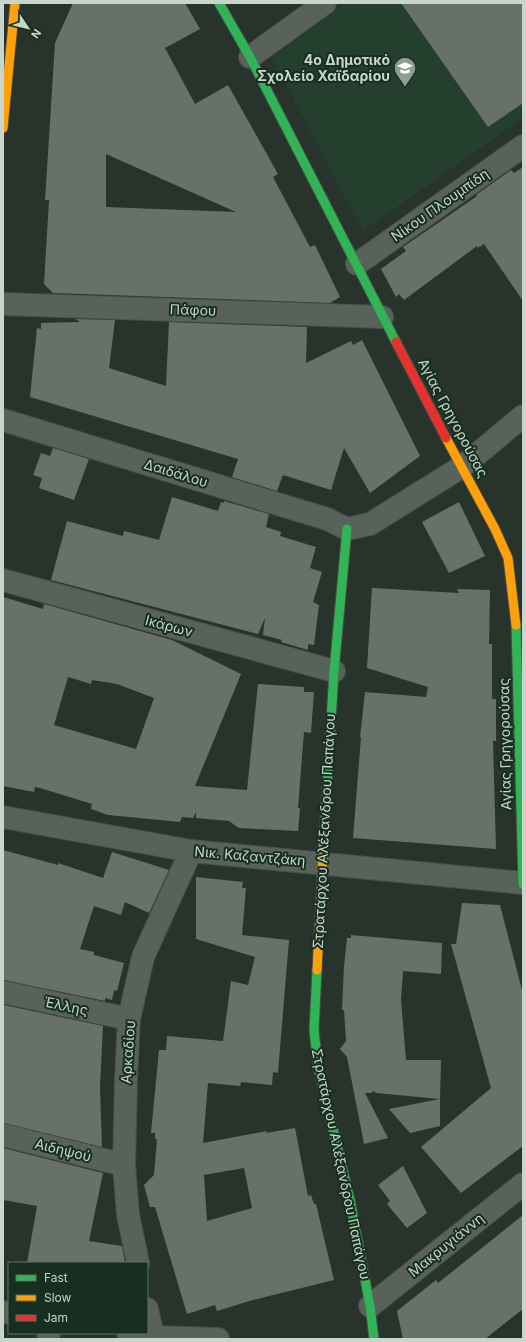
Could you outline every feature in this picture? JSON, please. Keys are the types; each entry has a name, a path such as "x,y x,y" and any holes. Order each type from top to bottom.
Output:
{"street":[{"path":"3,128 15,3"},
{"name":"Αγίας Γρηγορούσας","path":"219,3 250,57 357,264 382,317 462,466 508,558 516,612 523,883"},
{"path":"250,57 325,3"},
{"name":"Νίκου Πλουμπίδη","path":"357,264 523,146"},
{"name":"Πάφου","path":"3,304 382,317"},
{"path":"347,529 370,524 462,466 523,416"},
{"name":"Δαιδάλου","path":"3,420 327,519 347,529"},
{"name":"Στρατάρχου Αλέξανδρου Παπάγου","path":"347,529 334,672 314,1000 314,1030 318,1067 350,1200 370,1306 374,1339"},
{"name":"Ικάρων","path":"3,580 334,672"},
{"name":"Νικ. Καζαντζάκη","path":"3,817 191,851 523,883"},
{"name":"Αρκαδίου","path":"138,1262 128,1215 124,1165 126,1078 130,1019 143,957 191,851"},
{"name":"Έλλης","path":"3,992 130,1019"},
{"name":"Αιδηψού","path":"3,1135 124,1165"},
{"name":"Μακρυγιάννη","path":"370,1306 523,1184"},
{"path":"148,1314 153,1337"},
{"path":"134,1334 153,1337 218,1339"}],"shaded area":[{"name":"4ο Δημοτικό Σχολείο Χαϊδαρίου","path":"345,3 523,3 523,118 363,231 271,57"}],"building":[{"path":"73,3 185,3 200,29 165,48 195,104 228,85 278,174 273,177 310,247 315,245 340,297 330,303 53,293 44,284 49,200 45,200 55,43","holes":["106,154 236,212 106,207"]},
{"path":"401,3 523,3 523,103 488,127"},
{"path":"523,167 523,301 484,244 478,248 477,246 404,300 399,294 396,297 381,269 406,251 403,247 477,196 476,195 511,170 514,173"},
{"path":"76,319 115,320 109,368 166,386 169,322 307,327 306,363 351,341 353,345 362,340 420,456 370,493 344,448 331,490 283,475 277,491 232,477 238,459 30,397 37,328 41,329 41,323 80,322"},
{"path":"53,448 89,459 74,500 39,488 42,478 33,475 41,453 50,456"},
{"path":"172,497 218,511 221,502 224,503 224,501 269,514 266,527 281,532 280,536 316,547 310,568 322,572 313,602 319,605 314,645 308,644 308,650 281,642 282,640 263,635 265,618 258,634 51,580 67,521 123,536 124,531 159,540"},
{"path":"459,502 485,556 449,573 422,522"},
{"path":"372,588 459,593 457,589 490,590 489,644 492,644 492,699 496,699 496,741 493,741 496,849 353,838 360,737 365,692 426,697 428,687 367,668"},
{"path":"3,597 43,609 44,604 172,640 241,674 195,786 247,790 258,684 304,687 304,692 314,692 311,733 304,732 298,808 300,808 298,831 239,828 229,821 196,818 196,812 193,818 182,817 180,822 108,815 91,809 92,804 40,788 35,787 34,792 3,786","holes":["68,677 91,684 92,680 117,684 154,698 136,749 54,725"]},
{"path":"3,850 58,865 58,863 103,878 112,852 169,870 149,913 125,902 121,915 94,906 80,949 94,952 94,955 124,963 117,991 114,990 112,1000 105,998 105,1001 3,980"},
{"path":"196,877 243,882 242,888 246,888 242,935 289,940 278,1073 273,1072 272,1085 241,1082 240,1086 208,1083 203,1143 267,1131 266,1133 295,1128 308,1196 311,1195 314,1204 316,1204 334,1280 253,1300 217,1311 215,1305 187,1314 155,1207 150,1207 144,1185 154,1175 157,1139 155,1139 155,1133 151,1133 159,1050 166,1050 167,1036 223,1041 231,981 248,985 255,957 196,939","holes":["244,1168 252,1208 207,1221 204,1175"]},
{"path":"462,903 500,905 523,994 523,1146 461,1193 421,1147 491,1088 451,944 456,944"},
{"path":"351,935 442,943 441,974 403,971 401,1000 406,1060 441,1060 440,1099 376,1093 374,1091 371,1093 365,1093 388,1138 364,1144 347,1057 340,1049 346,1041 344,1010 342,1010 344,966 347,938 351,938"},
{"path":"4,1005 103,1026 100,1087 102,1147 3,1123"},
{"path":"440,1099 440,1126 410,1133 389,1109"},
{"path":"3,1148 103,1173 89,1241 122,1246 125,1262 27,1262 37,1206 3,1200"},
{"path":"403,1166 427,1213 407,1228 387,1204 390,1201 378,1185"},
{"path":"523,1215 523,1309 485,1339 403,1339 397,1311 436,1280 438,1283"}],"traffic: fast":[{"path":"219,3 250,57 396,342"},
{"path":"324,838 334,671 347,529"},
{"path":"516,625 523,884"},
{"path":"317,970 314,1030 318,1067 350,1200 370,1306 374,1339"}],"traffic: slow":[{"path":"3,128 15,3"},
{"path":"446,438 495,529 508,558 516,625"},
{"path":"317,970 324,838"}],"traffic: jam":[{"path":"396,342 446,438"}],"place":[{"name":"4ο Δημοτικό Σχολείο Χαϊδαρίου","path":"405,88"}]}
